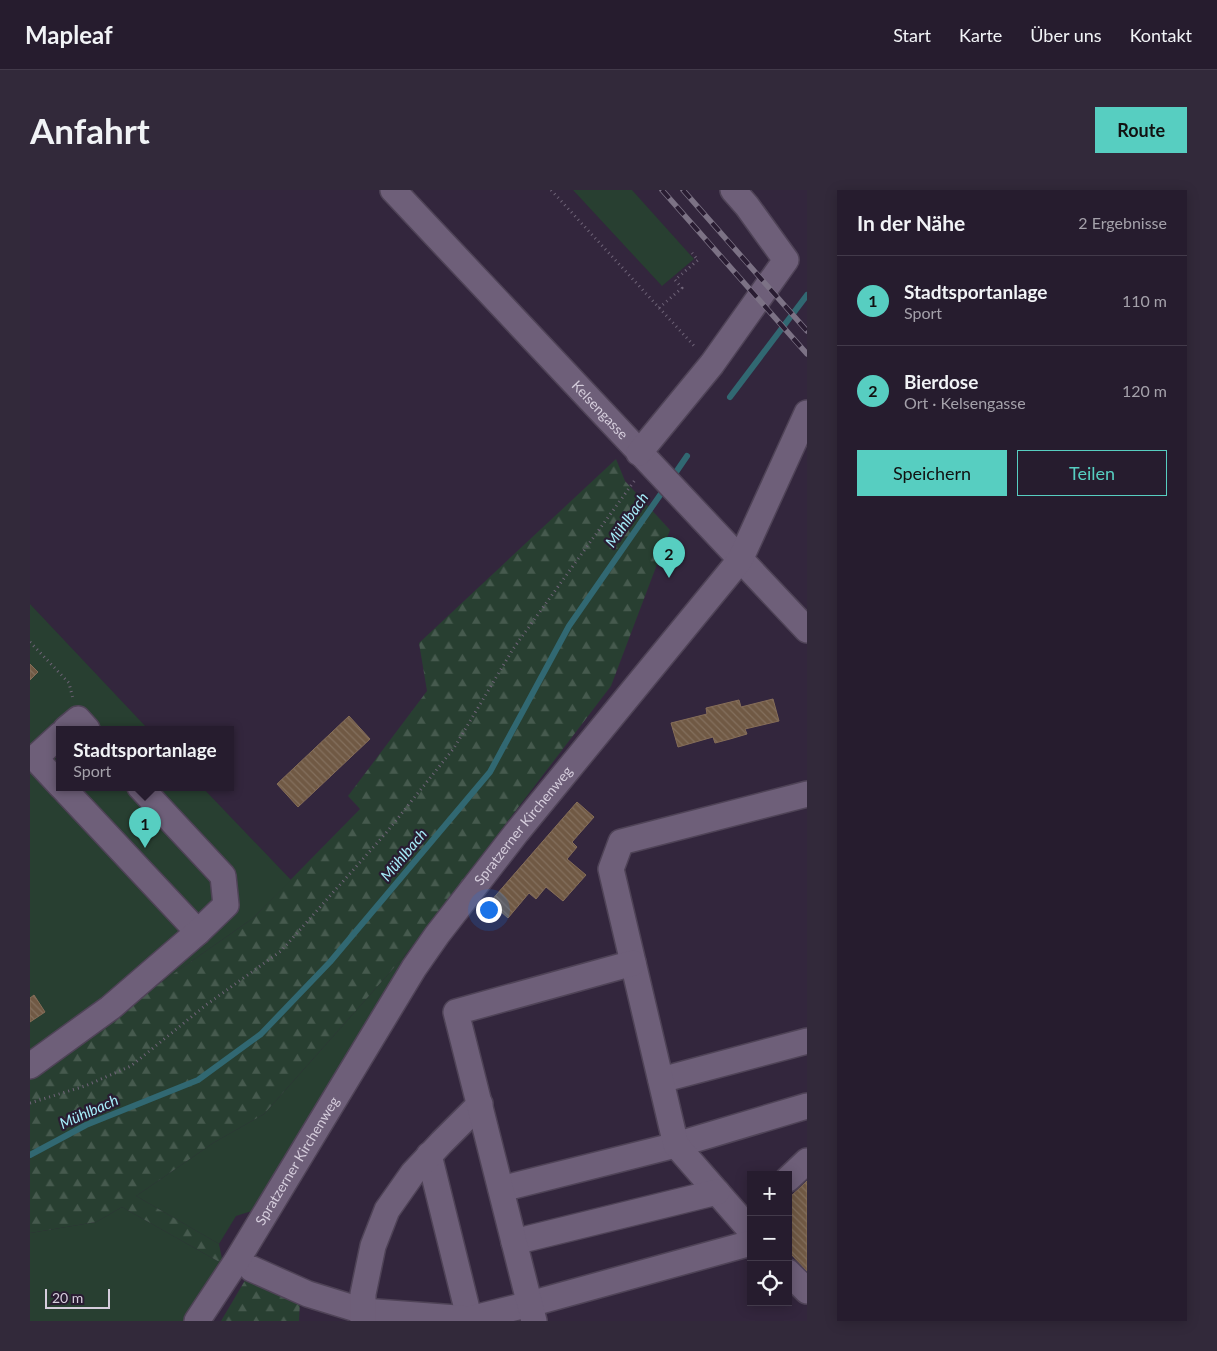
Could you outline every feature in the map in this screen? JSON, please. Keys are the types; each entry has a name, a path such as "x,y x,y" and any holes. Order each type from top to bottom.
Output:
{"street":[{"name":"Kelsengasse","path":"393,190 807,630"},
{"path":"648,462 712,364 786,260 747,206 733,190"},
{"name":"Spratzerner Kirchenweg","path":"197,1321 236,1262 418,962 517,832 740,560 807,413"},
{"path":"56,741 35,758 56,781"},
{"path":"66,791 198,932"},
{"path":"30,1066 110,1008 198,932 226,905 223,876 144,791"},
{"path":"747,1226 676,1145 611,868 621,842 807,794"},
{"path":"532,1312 456,1012 634,963"},
{"path":"661,1080 807,1041"},
{"path":"363,1316 363,1294 373,1246 387,1210 413,1173 480,1104"},
{"path":"501,1189 676,1145 807,1106"},
{"path":"429,1156 470,1320"},
{"path":"792,1175 807,1161"},
{"path":"514,1242 717,1192"},
{"path":"252,1269 363,1316 470,1320 532,1312 747,1229"},
{"path":"792,1276 807,1291"}],"path":[{"path":"551,190 712,364"},
{"path":"659,308 682,288 675,280 698,260 692,253"},
{"path":"30,1103 85,1086 131,1066 206,1004 280,951 386,833 454,748 513,649 648,462"},
{"path":"30,642 70,683 73,726"}],"green space":[{"path":"573,190 632,190 694,259 662,286"},
{"path":"616,459 625,481 670,530 611,686 407,953 264,1114 213,1143 136,1196 219,1244 223,1264 122,1207 96,1222 30,1233 30,1074 252,919 360,809 348,796 427,691 419,643"},
{"path":"30,604 145,726 56,726 56,791 206,791 291,880 252,919 30,1074"},
{"path":"407,953 255,1210 236,1216 219,1244 136,1196 213,1143 264,1114"},
{"path":"122,1207 223,1264 186,1321 30,1321 30,1233 96,1222"},
{"path":"247,1277 300,1301 299,1321 221,1321"}],"building":[{"path":"30,664 38,672 30,680"},
{"path":"773,699 779,721 745,729 747,734 715,743 713,737 678,747 671,723 707,714 706,708 739,700 741,707"},
{"path":"349,716 370,739 298,807 277,784"},
{"path":"577,802 594,817 572,842 577,847 567,859 586,875 563,901 546,887 536,899 529,893 508,918 490,902"},
{"path":"34,995 45,1012 30,1022 30,998"},
{"path":"807,1181 807,1271 792,1255 792,1195"}],"waterway":[{"name":"Mühlbach","path":"730,397 807,295"},
{"name":"Mühlbach","path":"672,478 687,456"},
{"name":"Mühlbach","path":"30,1155 86,1125 198,1080 261,1034 330,962 490,772 569,626 665,488"}],"railway":[{"path":"662,190 807,354"},
{"path":"683,190 807,331"}],"place":[{"name":"Bierdose","path":"669,578"},
{"name":"Stadtsportanlage","path":"145,848"}]}
